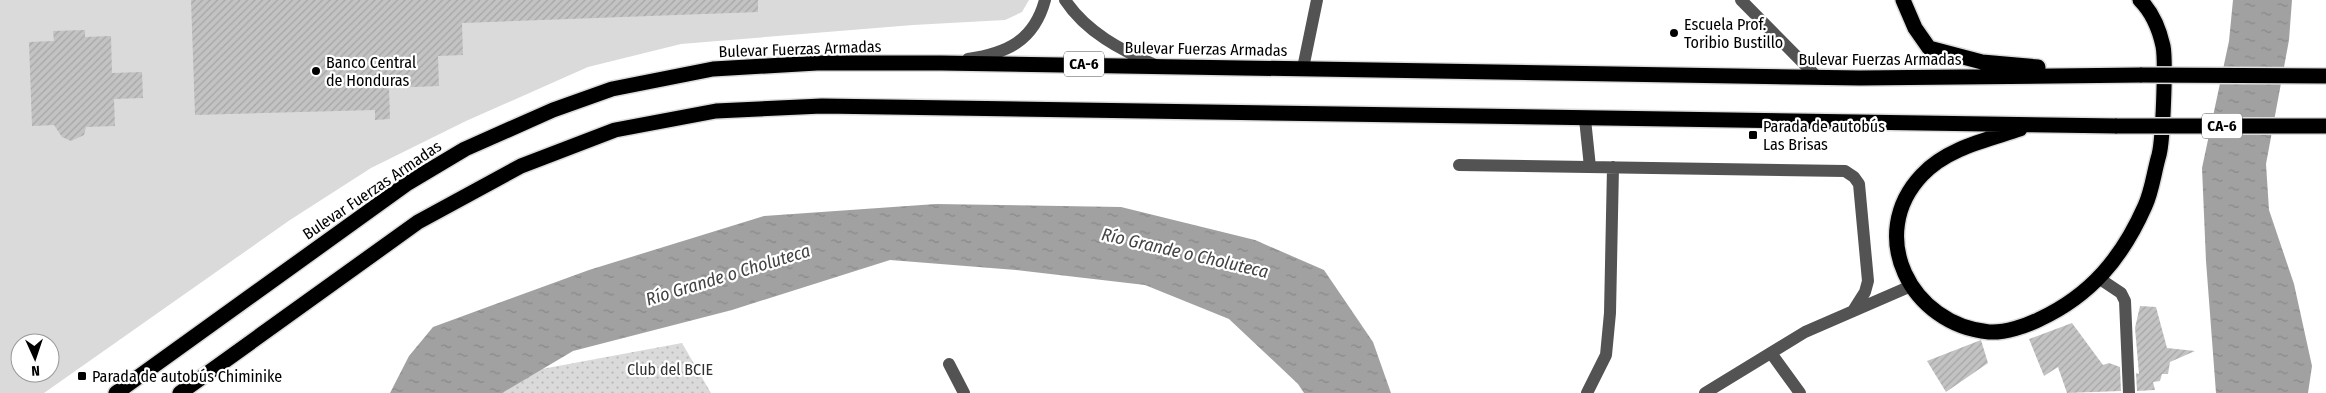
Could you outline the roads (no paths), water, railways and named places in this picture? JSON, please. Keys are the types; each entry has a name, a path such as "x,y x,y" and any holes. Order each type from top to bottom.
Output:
{"highway":[{"path":"1903,0 1915,28 1929,48 1982,62 2136,75"},
{"path":"2033,126 1954,151 1923,174 1905,197 1897,230 1900,267 1920,299 1952,324 1990,332 2026,325 2063,308 2100,279 2125,244 2146,205 2161,147 2163,48 2152,12 2140,0"},
{"name":"Bulevar Fuerzas Armadas","path":"116,393 408,183 465,149 553,110 612,89 713,69 817,63 942,63 1816,77 2326,76"},
{"name":"CA-6","path":"180,393 418,222 521,166 615,130 716,110 822,106 2033,126 2326,126"}],"street":[{"path":"942,63 988,56 1007,49 1025,38 1038,22 1045,0"},
{"path":"1065,0 1100,35 1122,50 1155,65"},
{"path":"1303,68 1318,0"},
{"path":"1741,0 1816,77"},
{"path":"1585,119 1590,167"},
{"path":"1459,165 1845,171 1854,176 1859,184 1868,281 1865,292 1853,312"},
{"path":"1587,393 1606,355 1610,313 1613,167"},
{"path":"2100,279 2121,293 2124,301 2129,393"},
{"path":"1706,393 1805,332 1911,286"},
{"path":"1771,353 1800,393"},
{"path":"949,364 964,393"},
{"path":"107,393 138,377"}],"water":[{"path":"2233,0 2292,0 2289,40 2266,164 2269,210 2294,284 2312,366 2308,393 2216,393 2206,261 2202,168 2229,41"},
{"name":"Río Grande o Choluteca","path":"936,204 1121,207 1255,240 1324,270 1373,342 1391,393 1304,393 1298,384 1229,319 1145,285 1016,270 890,260 732,310 573,351 502,393 390,393 409,356 433,327 589,270 764,216"}],"place":[{"name":"Escuela Prof. Toribio Bustillo","path":"1674,33"},
{"name":"Banco Central de Honduras","path":"316,71"},
{"name":"Parada de autobús Las Brisas","path":"1753,135"},
{"name":"Parada de autobús Chiminike","path":"82,376"}],"park label":[{"name":"Club del BCIE","path":"670,369"}]}
